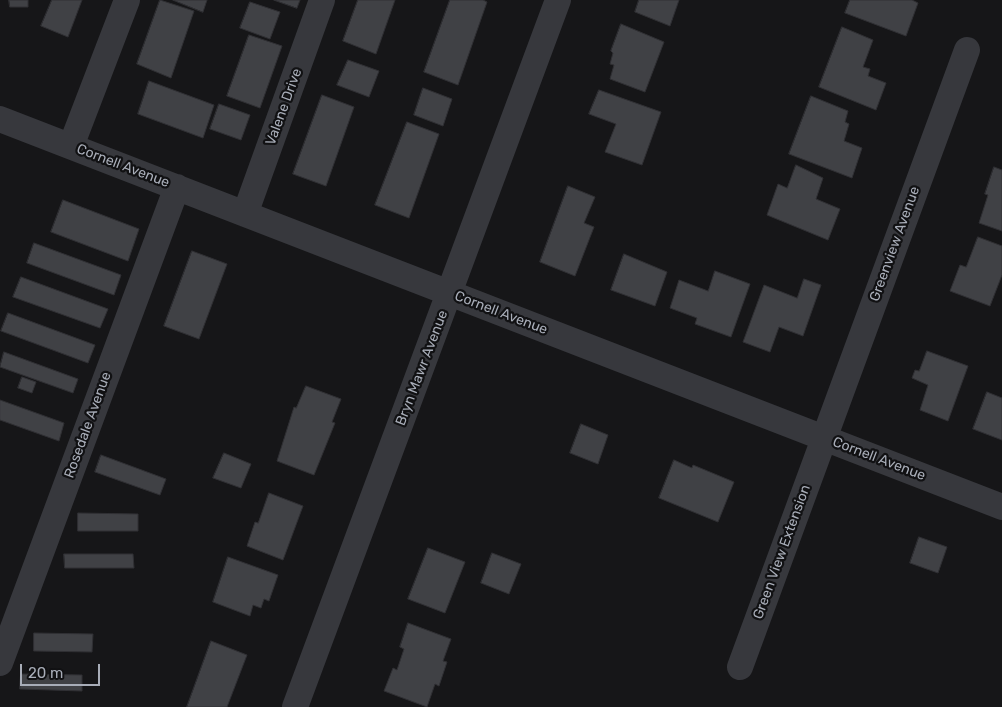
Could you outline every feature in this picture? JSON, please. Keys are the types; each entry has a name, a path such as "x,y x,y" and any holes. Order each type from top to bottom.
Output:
{"street":[{"path":"71,146 127,0"},
{"name":"Valene Drive","path":"245,214 322,0"},
{"name":"Bryn Mawr Avenue","path":"295,707 558,0"},
{"name":"Greenview Avenue","path":"823,438 968,50"},
{"name":"Cornell Avenue","path":"0,119 1002,507"},
{"name":"Rosedale Avenue","path":"0,663 177,187"},
{"name":"Green View Extension","path":"740,667 823,438"}],"building":[{"path":"9,0 28,0 28,7 10,7"},
{"path":"52,0 82,0 68,37 41,26"},
{"path":"160,0 194,11 171,78 137,64"},
{"path":"173,0 207,0 203,12"},
{"path":"274,0 300,0 297,8"},
{"path":"358,0 395,0 376,54 343,41"},
{"path":"450,0 483,0 487,2 458,85 424,72"},
{"path":"639,0 679,0 670,26 635,12"},
{"path":"850,0 912,0 918,3 906,36 845,13"},
{"path":"250,2 280,12 270,39 240,28"},
{"path":"621,24 664,42 645,92 610,79 614,65 610,64 613,53 611,51"},
{"path":"842,27 873,40 863,67 870,69 868,76 886,83 876,110 819,87"},
{"path":"249,35 282,46 260,108 227,96"},
{"path":"348,60 379,71 369,97 337,85"},
{"path":"149,81 214,105 203,138 138,114"},
{"path":"423,88 452,99 443,126 414,115"},
{"path":"599,90 661,112 642,165 605,152 616,124 589,114"},
{"path":"322,95 354,107 326,186 293,174"},
{"path":"811,96 848,111 845,122 849,124 844,141 862,148 852,178 789,154"},
{"path":"219,104 250,115 241,140 210,129"},
{"path":"407,122 439,134 409,218 375,205"},
{"path":"796,165 823,178 816,199 840,209 828,240 767,215 778,184 787,188"},
{"path":"994,167 1002,170 1002,231 979,223 988,195 985,194"},
{"path":"568,186 595,197 584,223 594,227 575,276 540,262"},
{"path":"63,200 139,229 128,261 51,232"},
{"path":"978,237 1002,246 1002,275 990,306 950,291 960,265 966,267"},
{"path":"34,243 121,275 114,295 27,263"},
{"path":"192,251 227,264 199,339 164,326"},
{"path":"624,254 667,272 655,306 611,290"},
{"path":"715,271 750,284 731,337 695,324 697,318 670,308 679,280 708,291"},
{"path":"21,277 108,309 100,328 13,297"},
{"path":"804,279 821,285 803,336 779,327 770,352 743,342 764,285 797,298"},
{"path":"8,313 95,345 88,363 1,331"},
{"path":"927,351 968,366 948,421 920,410 928,385 912,378 915,370 919,371"},
{"path":"4,352 78,379 73,393 0,367"},
{"path":"22,377 36,382 32,393 18,388"},
{"path":"306,386 341,399 332,422 335,423 314,475 277,461 294,407 296,408"},
{"path":"987,392 1002,398 1002,440 973,429"},
{"path":"0,400 64,423 59,441 0,420"},
{"path":"581,424 608,435 598,464 570,453"},
{"path":"224,453 251,464 241,488 213,478"},
{"path":"101,455 166,479 160,495 95,472"},
{"path":"674,460 692,468 693,465 734,482 718,522 659,498"},
{"path":"269,493 303,506 283,560 247,546 255,522 258,523"},
{"path":"78,513 138,514 138,531 78,531"},
{"path":"919,537 947,547 938,573 910,563"},
{"path":"428,548 465,562 445,613 408,599"},
{"path":"492,553 521,564 509,594 481,583"},
{"path":"64,554 133,554 134,568 65,568"},
{"path":"228,557 278,575 269,601 264,599 261,608 253,605 250,616 213,602"},
{"path":"408,623 451,639 443,661 447,662 439,686 435,684 427,707 384,691 393,668 397,670 404,649 400,647"},
{"path":"34,633 93,634 92,652 34,651"},
{"path":"211,641 247,655 227,707 187,707"},
{"path":"21,674 82,675 82,691 20,689"}]}
